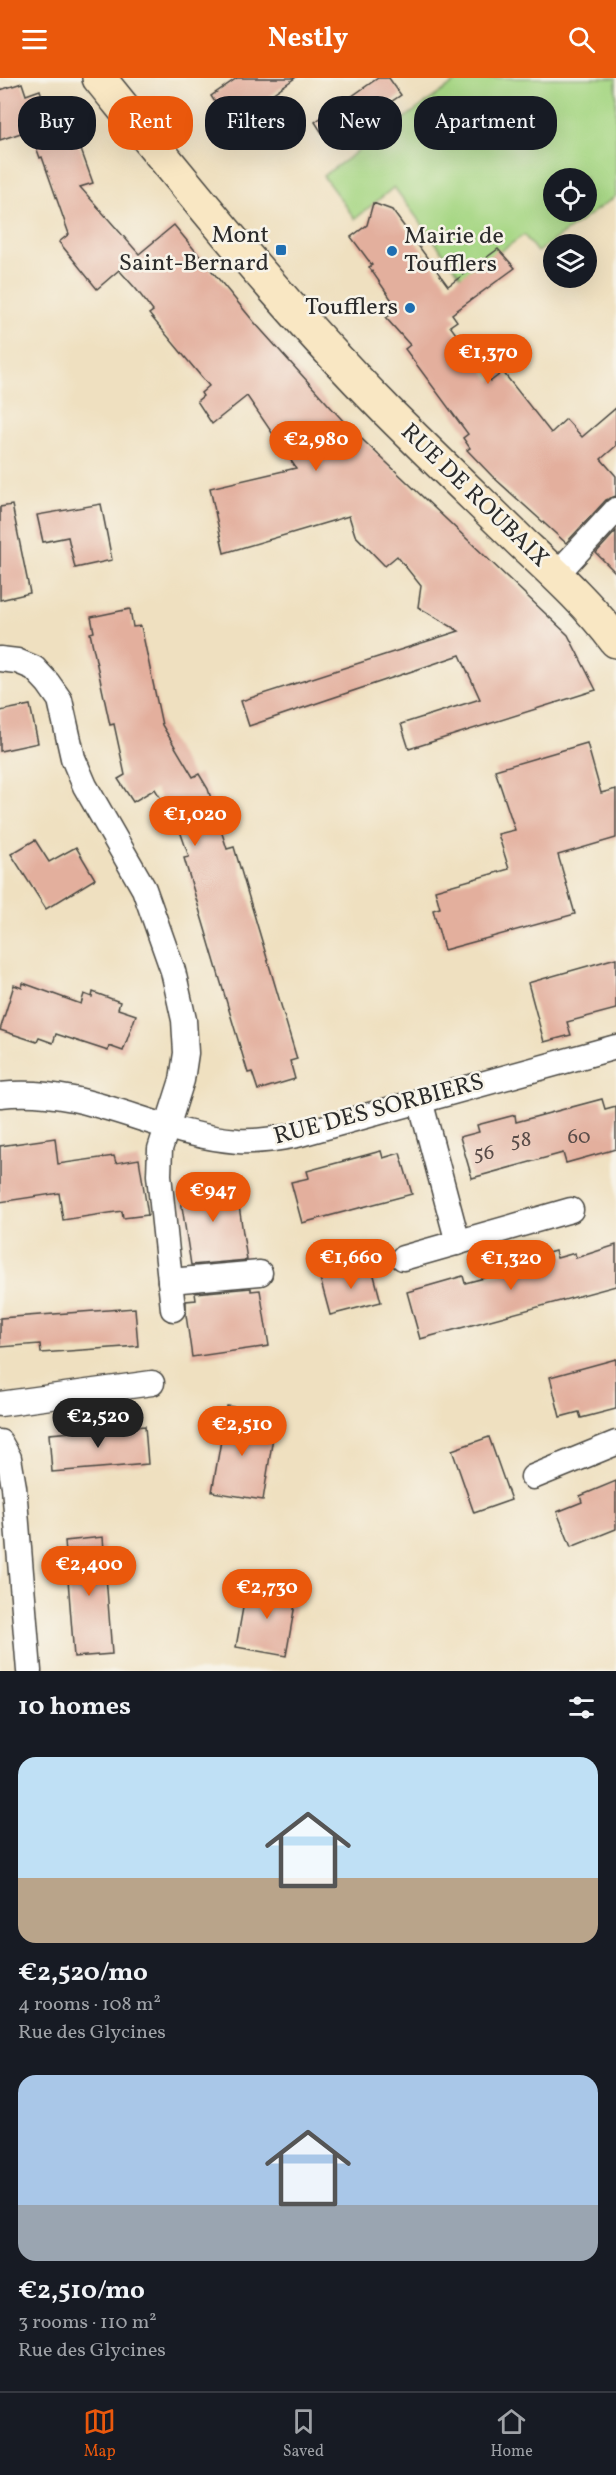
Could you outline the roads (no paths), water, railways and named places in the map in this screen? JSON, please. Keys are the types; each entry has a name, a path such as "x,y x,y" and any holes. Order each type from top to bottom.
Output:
{"main road":[{"name":"RUE DE ROUBAIX","path":"99,78 238,249 343,365 422,446 556,575 602,622 616,641"}],"street":[{"path":"556,575 616,510"},
{"path":"0,659 17,661 34,669 60,700 73,758 85,786 144,889 158,922 173,970 184,1020 186,1053 182,1080 160,1149 159,1175 173,1310"},
{"name":"RUE DES SORBIERS","path":"0,1095 48,1094 76,1098 213,1137 259,1141 297,1135 616,1047"},
{"path":"420,1100 458,1243"},
{"path":"403,1258 571,1210"},
{"path":"170,1281 260,1273"},
{"path":"0,1404 152,1383"},
{"path":"0,1442 9,1458 14,1487 28,1671"},
{"path":"533,1477 616,1443"}],"place":[{"name":"Mont Saint-Bernard","path":"281,250"},
{"name":"Mairie de Toufflers","path":"392,251"},
{"name":"Toufflers","path":"410,308"}]}
